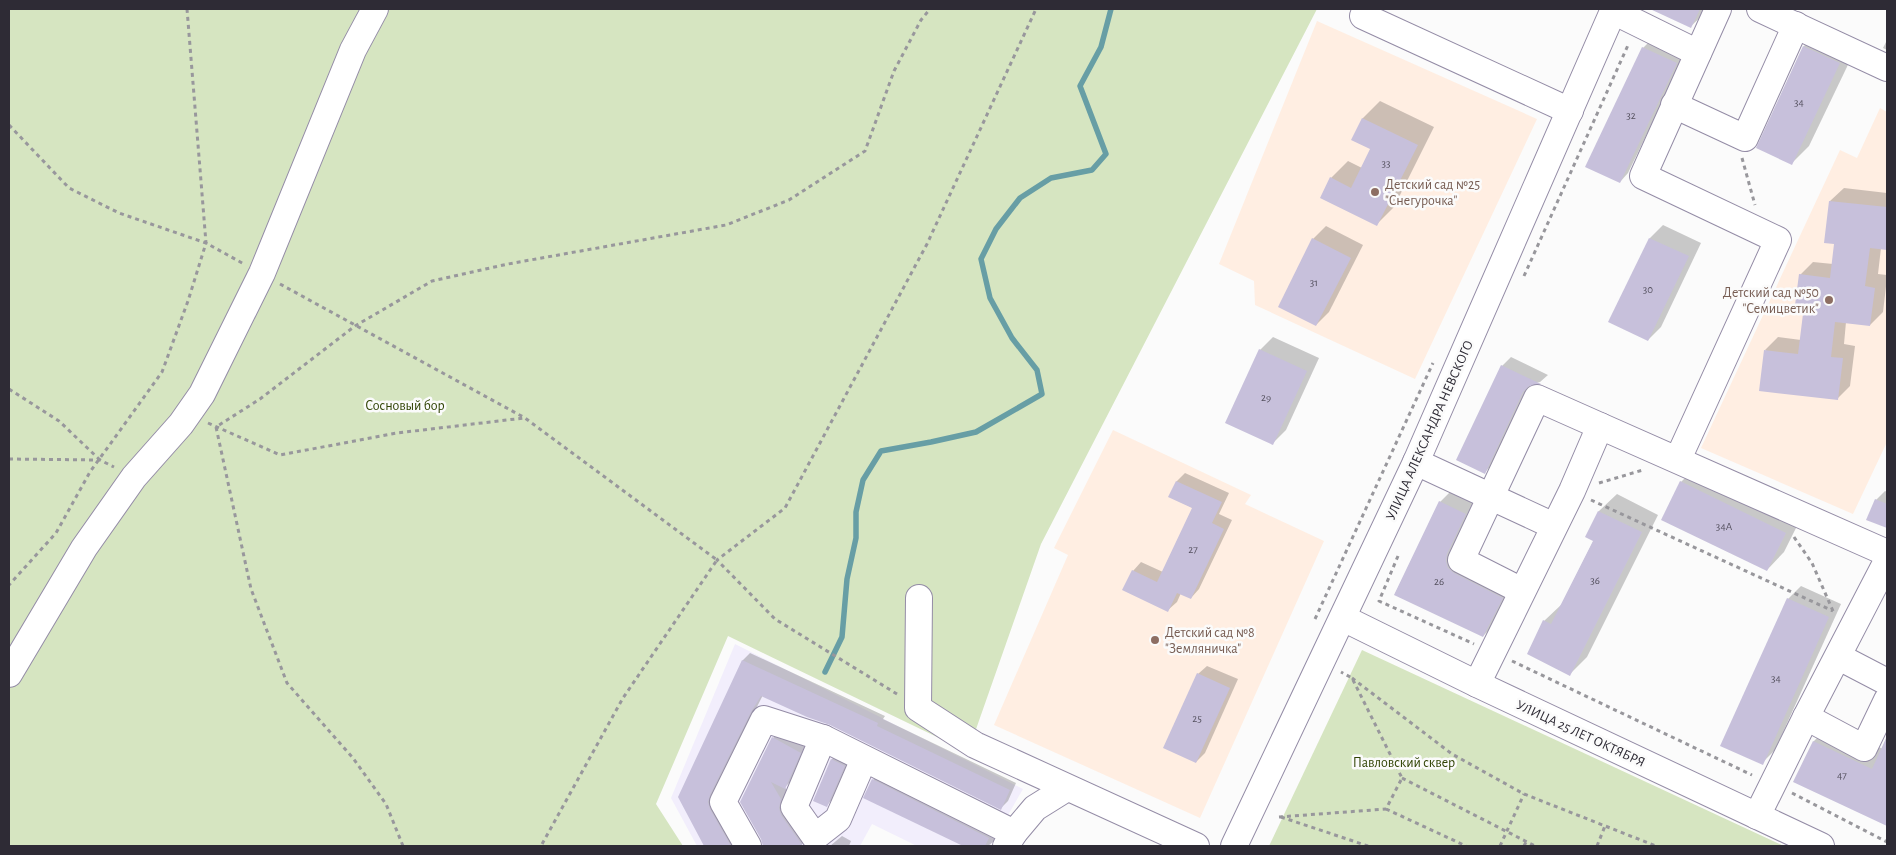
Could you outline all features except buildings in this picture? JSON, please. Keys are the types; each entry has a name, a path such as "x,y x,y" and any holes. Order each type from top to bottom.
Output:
{"street":[{"path":"9,674 84,548 134,477 181,424 202,394 262,273 353,50 375,9"},
{"path":"1678,459 1778,240 1643,176 1718,9"},
{"path":"1760,9 1887,68"},
{"path":"1613,10 1698,53"},
{"name":"УЛИЦА АЛЕКСАНДРА НЕВСКОГО","path":"1234,846 1416,462 1613,10"},
{"path":"1363,16 1570,111"},
{"path":"1674,105 1745,138 1796,25"},
{"path":"1522,591 1460,560 1537,398 1678,459 1887,554"},
{"path":"1477,684 1572,491 1600,426"},
{"path":"1416,462 1554,526"},
{"path":"1757,816 1887,562"},
{"path":"919,598 918,708 976,744 1067,788 1196,846"},
{"name":"УЛИЦА 25 ЛЕТ ОКТЯБРЯ","path":"1342,618 1477,684 1821,846"},
{"path":"1839,657 1887,682"},
{"path":"1806,717 1864,748 1887,700"},
{"path":"748,846 723,802 764,719 823,738 1010,840 1035,808 1067,788"},
{"path":"823,738 794,806 815,837 838,819 864,759"}],"path":[{"path":"9,585 56,533 90,472 162,372 188,301 206,243 187,9"},
{"path":"216,427 260,399 355,326 432,281 508,264 726,225 790,200 865,151 894,71 921,20 930,9"},
{"path":"541,846 623,698 717,560 785,508 928,244 1036,9"},
{"path":"9,126 69,188 119,213 206,243 525,418 717,560 774,619 886,687"},
{"path":"1736,133 1762,231"},
{"path":"1312,625 1436,355"},
{"path":"9,390 59,421 100,460 134,477"},
{"path":"202,420 280,455 397,433 525,418"},
{"path":"216,427 251,589 287,683 353,758 386,804 403,846"},
{"path":"9,459 100,460"},
{"path":"1572,491 1678,459"},
{"path":"1572,491 1833,610 1861,614"},
{"path":"1792,535 1812,562 1833,610"},
{"path":"1379,601 1494,652 1749,773"},
{"path":"1322,662 1352,678 1452,754 1524,794 1656,846"},
{"path":"1352,678 1402,778 1535,846"},
{"path":"1386,809 1402,778"},
{"path":"1774,784 1887,842"},
{"path":"1500,846 1524,794"},
{"path":"1254,804 1279,817 1368,846"},
{"path":"1279,817 1386,809 1466,846"},
{"path":"1597,846 1605,826"},
{"path":"1524,846 1526,842"}],"shaded area":[{"name":"Детский сад №25 \"Снегурочка\"","path":"1317,21 1537,119 1415,379 1255,305 1254,281 1219,264"},
{"name":"Детский сад №50 \"Семицветик\"","path":"1880,108 1887,112 1887,442 1853,514 1701,448 1840,150 1857,158"},
{"name":"Детский сад №8 \"Земляничка\"","path":"1113,430 1251,495 1245,504 1324,541 1200,818 994,725 1068,555 1054,548"},
{"path":"735,644 1023,789 990,846 917,846 872,824 860,846 697,846 671,798"}],"green space":[{"name":"Сосновый бор","path":"9,9 1317,9 1041,544 968,752 728,636 656,804 683,846 9,846"},
{"name":"Павловский сквер","path":"1362,650 1784,846 1269,846"}],"waterway":[{"path":"825,672 842,637 847,579 856,538 856,512 863,480 881,451 976,432 1042,394 1037,370 1012,338 990,298 981,259 996,229 1020,198 1051,178 1092,170 1106,154 1080,86 1101,47 1111,9"}],"place":[{"name":"Детский сад №25 \"Снегурочка\"","path":"1375,192"},
{"name":"Детский сад №50 \"Семицветик\"","path":"1829,300"},
{"name":"Детский сад №8 \"Земляничка\"","path":"1155,640"}]}
